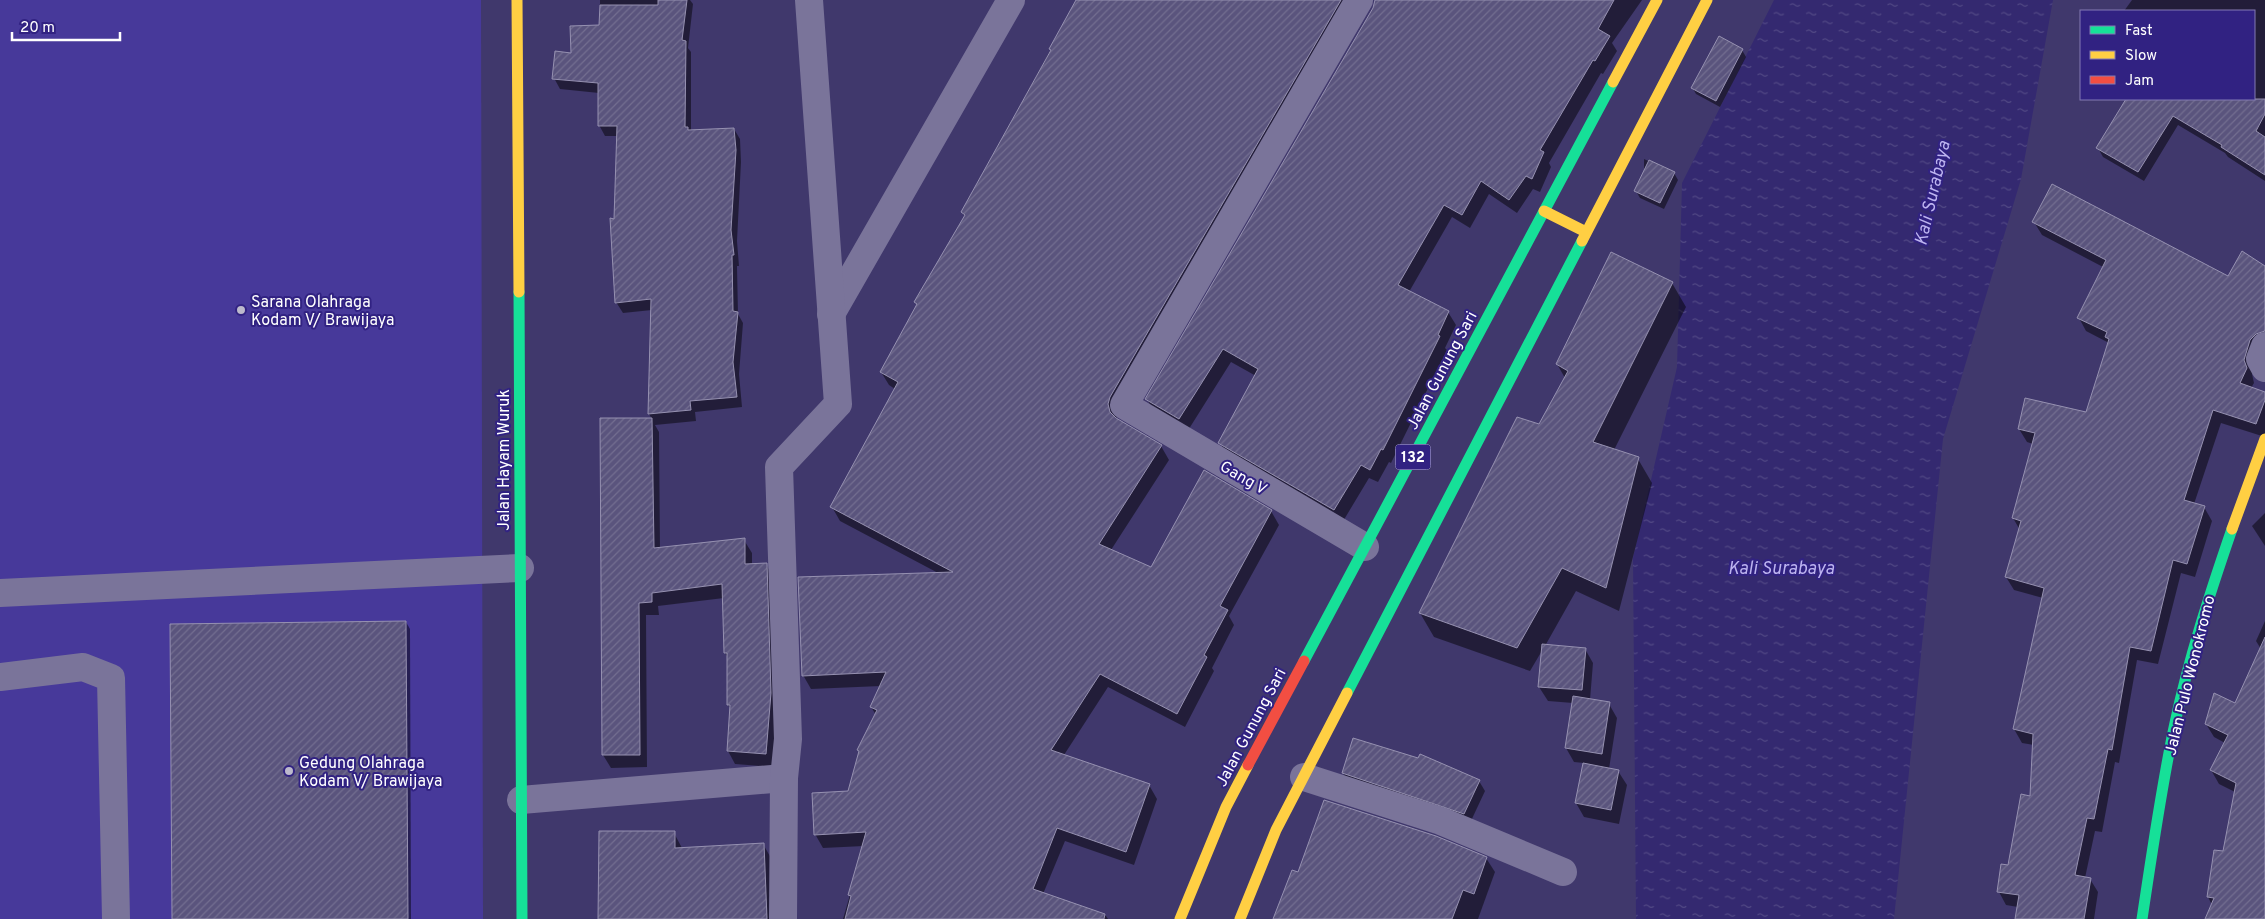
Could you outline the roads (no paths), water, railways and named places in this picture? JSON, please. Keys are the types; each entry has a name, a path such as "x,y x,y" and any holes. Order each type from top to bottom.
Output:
{"main road":[{"name":"Jalan Hayam Wuruk","path":"517,0 522,919"},
{"name":"Jalan Gunung Sari","path":"1180,919 1226,807 1657,0"},
{"path":"1240,919 1276,830 1707,0"},
{"path":"1544,212 1586,232"},
{"name":"Jalan Pulo Wonokromo","path":"2142,919 2167,764 2197,636 2230,528 2265,439"}],"street":[{"path":"784,919 784,778 788,739 779,467 838,404 809,0"},
{"path":"831,314 1011,0"},
{"name":"Gang V","path":"1359,0 1124,405 1365,547"},
{"path":"2265,346 2260,359 2265,368"},
{"path":"0,593 520,568"},
{"path":"0,677 83,667 111,678 116,919"},
{"path":"1304,777 1441,821 1563,872"},
{"path":"521,800 784,778"}],"water":[{"name":"Kali Surabaya","path":"1774,0 2053,0 2021,179 1943,439 1894,919 1636,919 1633,558 1677,367 1682,183"}],"place":[{"name":"Sarana Olahraga Kodam V/ Brawijaya","path":"241,310"},
{"name":"Gedung Olahraga Kodam V/ Brawijaya","path":"289,771"}]}
